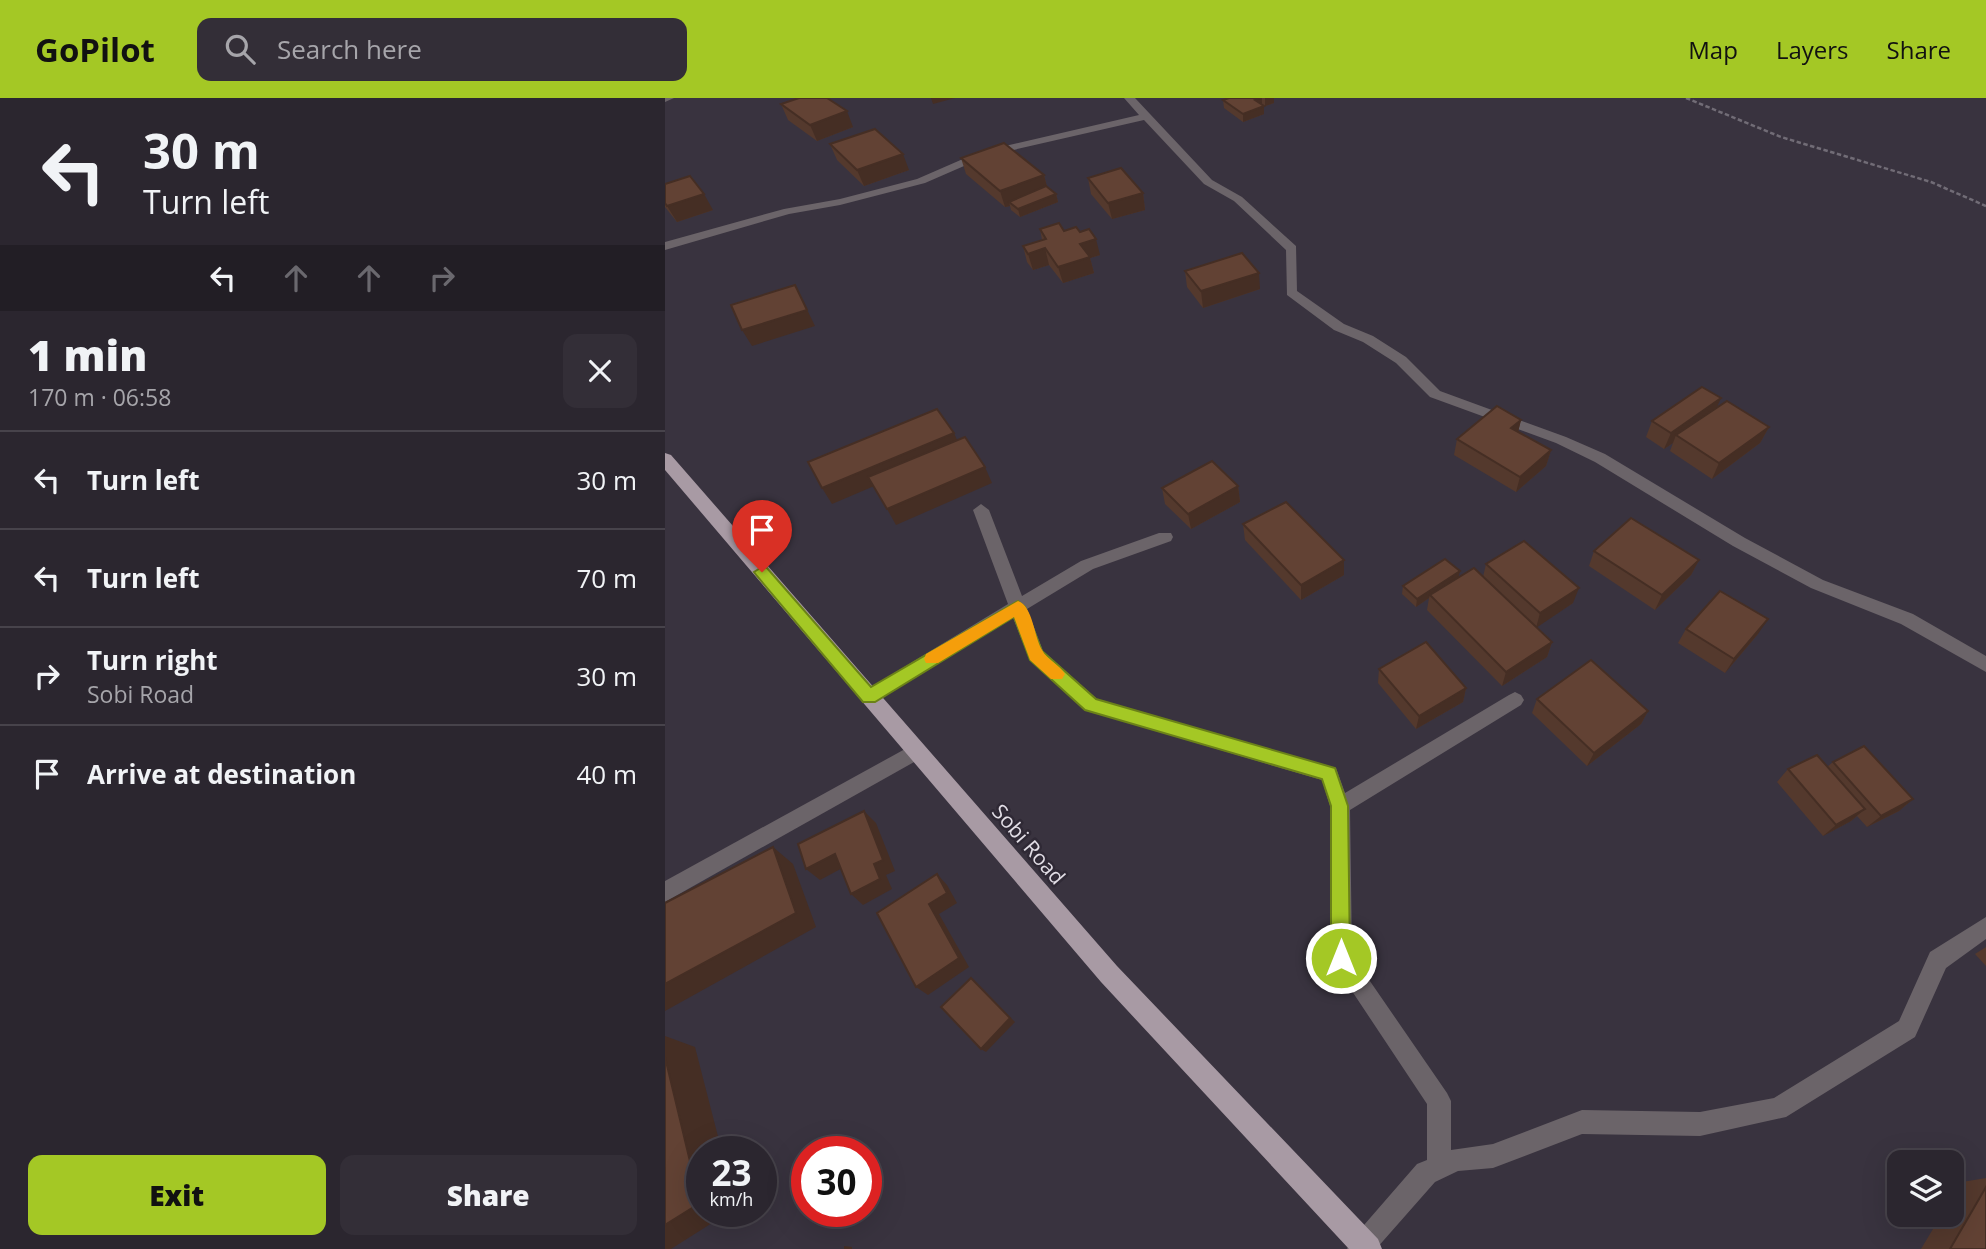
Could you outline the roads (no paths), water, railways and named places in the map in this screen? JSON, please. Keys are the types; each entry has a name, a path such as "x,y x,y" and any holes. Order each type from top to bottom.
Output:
{"highway":[{"name":"Sobi Road","path":"665,459 1109,974 1364,1248"}],"street":[{"path":"1129,98 1208,182 1238,200 1293,249 1291,292 1339,327 1368,339 1401,360 1435,394 1561,440 1600,458 1739,542 1806,578 1906,619 1986,665"},
{"path":"665,246 788,211 840,202 921,181 983,154 1146,116"},
{"path":"981,510 1036,655 1091,705 1329,774 1339,806 1341,958 1439,1101 1439,1166"},
{"path":"869,697 1087,565 1165,537"},
{"path":"1339,806 1515,700"},
{"path":"665,892 916,751"},
{"path":"1364,1248 1426,1173 1457,1159 1493,1156 1582,1122 1700,1124 1778,1109 1873,1053 1907,1029 1938,960 1986,927"}]}
